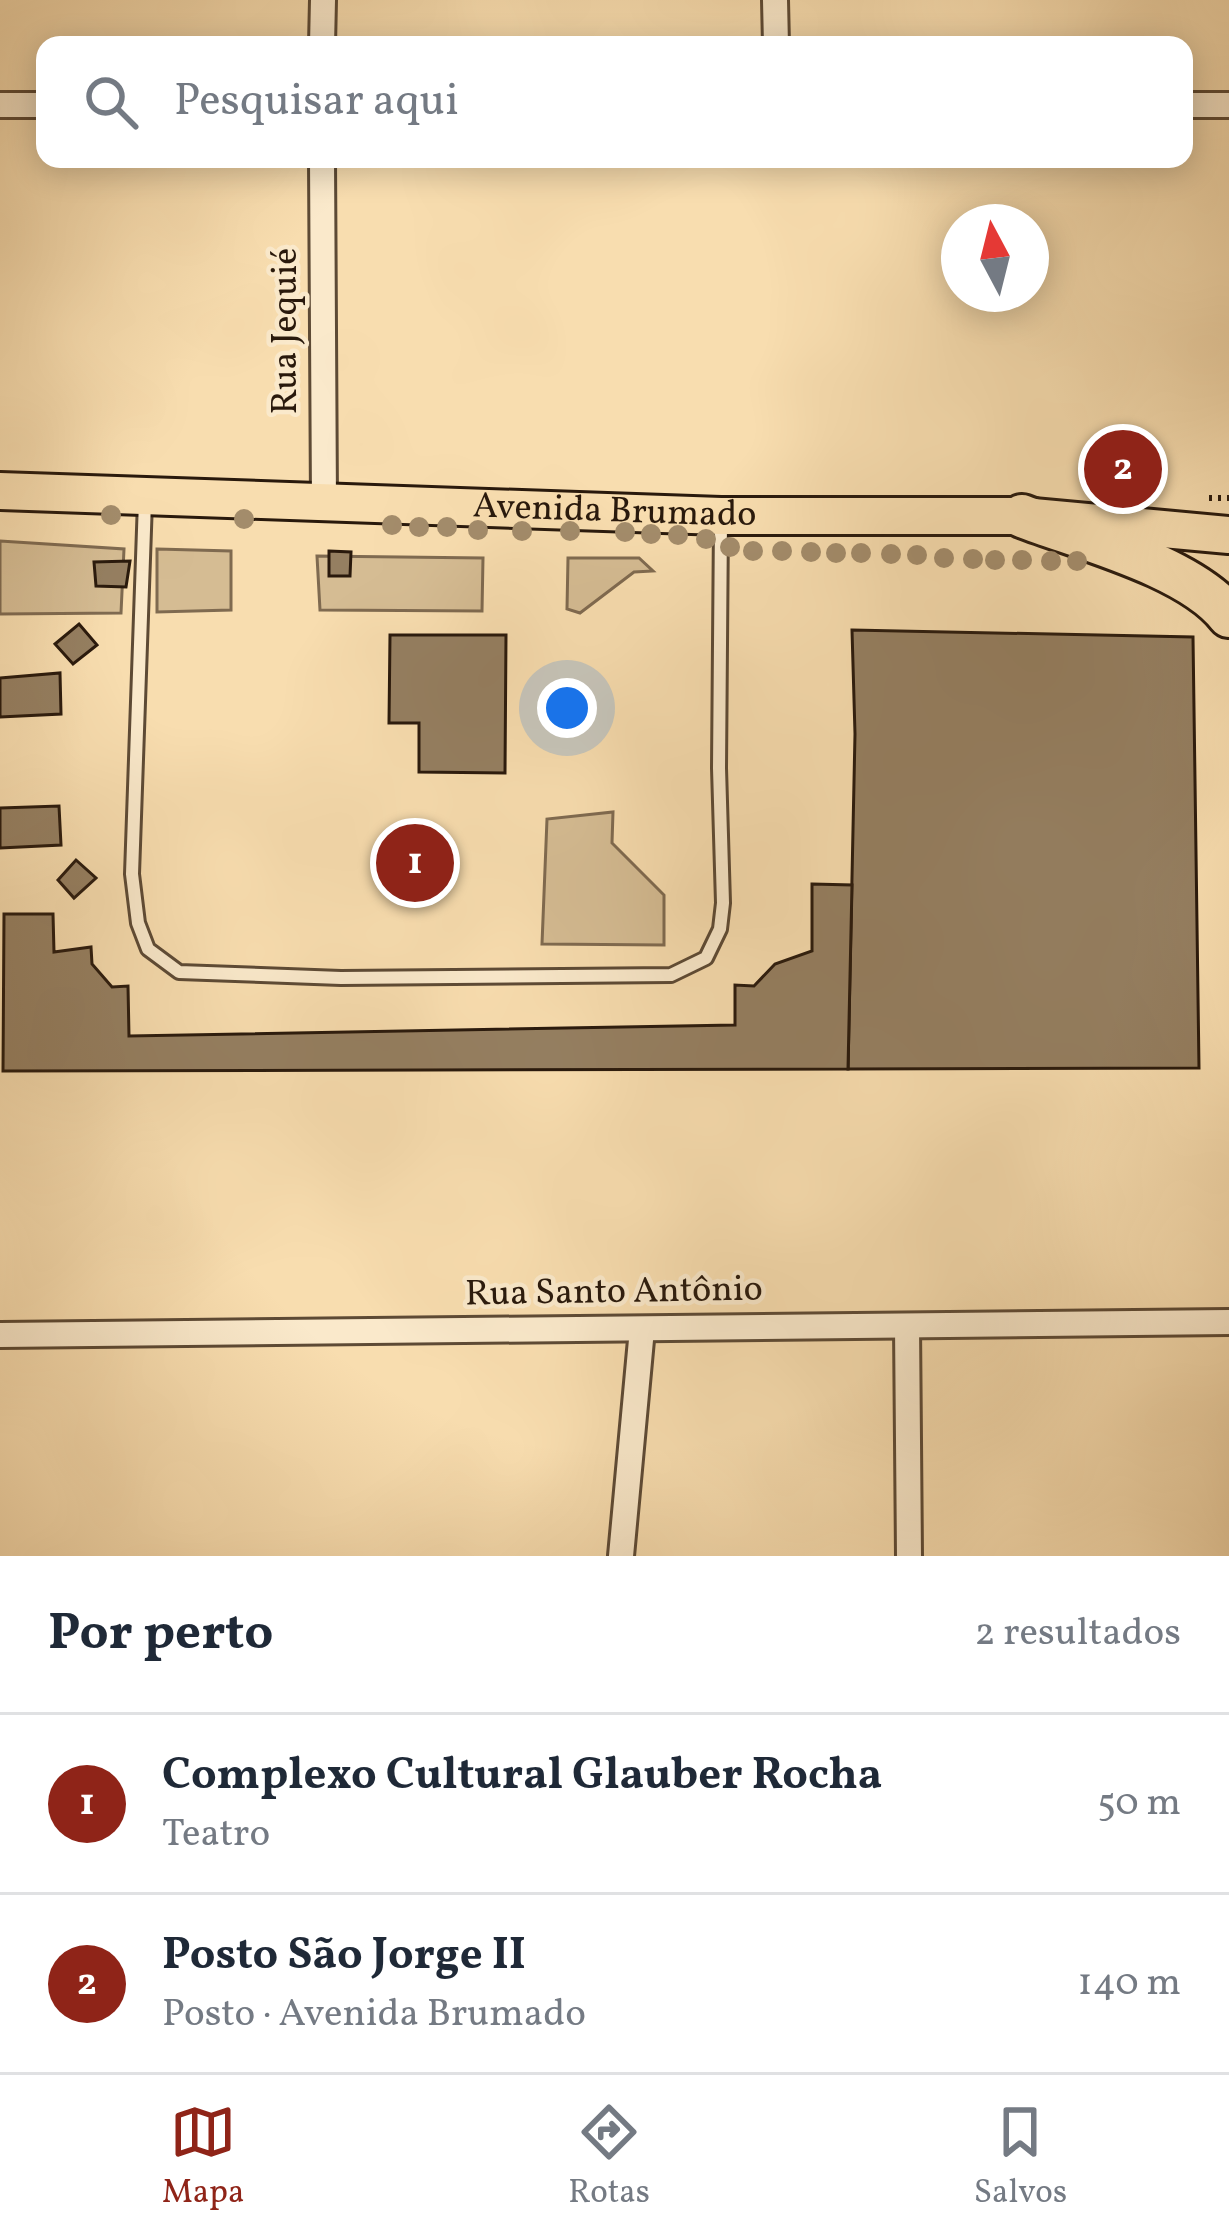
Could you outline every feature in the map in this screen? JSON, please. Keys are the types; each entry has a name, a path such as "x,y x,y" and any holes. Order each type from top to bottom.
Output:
{"highway":[{"path":"1022,516 1180,576 1219,603 1229,616"}],"main road":[{"name":"Avenida Brumado","path":"0,491 722,516 1022,516 1229,535"}],"street":[{"path":"322,0 322,36"},
{"path":"775,0 776,36"},
{"path":"0,105 36,105"},
{"path":"1193,105 1229,105"},
{"name":"Rua Jequié","path":"322,168 324,502"},
{"name":"Rua Santo Antônio","path":"0,1335 1229,1322"},
{"path":"908,1326 909,1556"},
{"path":"621,1556 642,1329"}],"lane":[{"path":"145,494 132,874 138,922 148,949 179,972 318,977 671,975 706,958 720,928 723,903 719,768 722,516"}],"shaded area":[{"path":"0,541 124,549 121,613 0,614"},
{"path":"157,549 231,551 231,610 157,612"},
{"path":"317,556 483,558 482,611 320,610"},
{"path":"568,558 639,558 653,571 634,572 580,613 567,609"},
{"path":"613,812 612,843 664,895 664,945 542,944 547,819"}],"building":[{"path":"329,551 351,552 350,576 329,576"},
{"path":"130,561 126,587 96,586 94,562"},
{"path":"79,624 97,645 73,664 55,644"},
{"path":"852,630 1193,637 1199,1068 848,1069 855,734"},
{"path":"390,635 506,635 505,773 419,772 419,723 389,723"},
{"path":"60,673 61,714 0,717 0,678"},
{"path":"59,806 61,845 0,848 0,808"},
{"path":"76,860 96,878 74,898 58,880"},
{"path":"812,884 852,885 848,1069 3,1071 4,914 53,914 54,952 91,947 92,964 112,987 128,986 129,1036 735,1025 735,985 754,986 775,964 812,951"}],"place":[{"name":"Posto São Jorge II","path":"1123,469"},
{"name":"Complexo Cultural Glauber Rocha","path":"415,863"}]}
